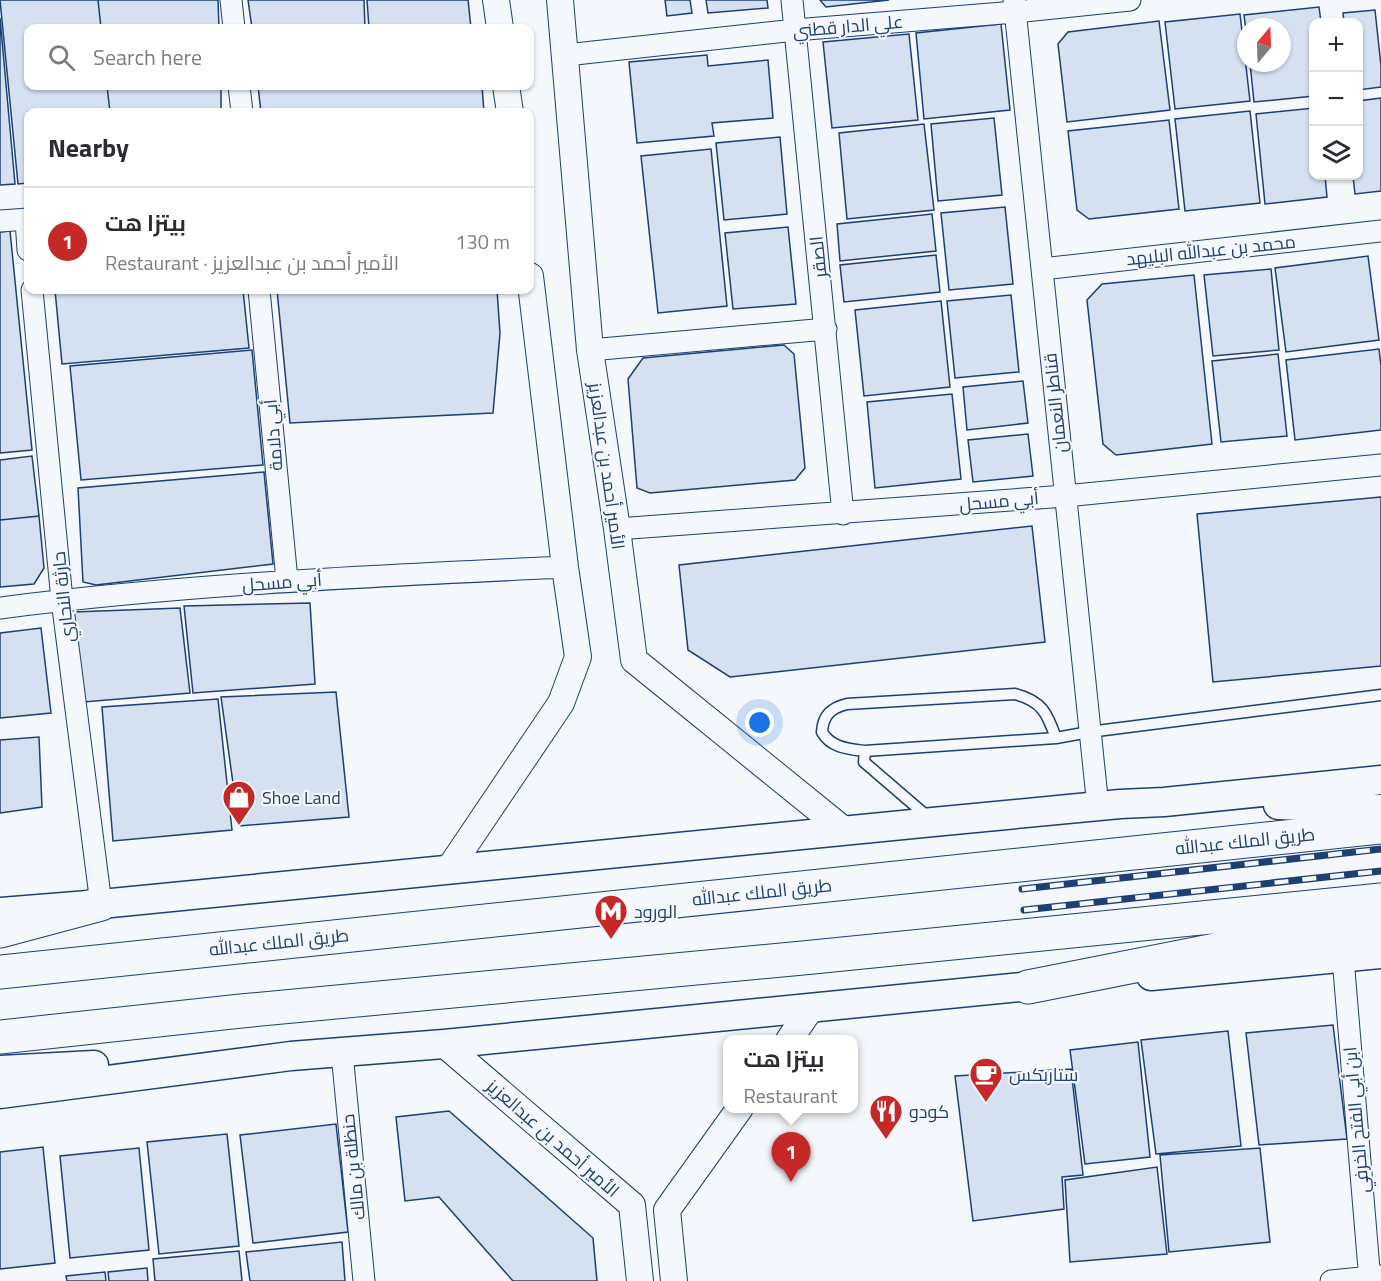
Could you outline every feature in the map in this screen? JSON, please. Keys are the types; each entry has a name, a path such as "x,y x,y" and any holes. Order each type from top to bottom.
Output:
{"highway":[{"name":"طريق الملك عبدالله","path":"0,972 1381,826"},
{"path":"0,1037 253,1010 1381,900"},
{"path":"0,931 101,904"},
{"path":"1028,987 1276,939 1381,924"}],"main road":[{"path":"0,912 1381,780"},
{"path":"1164,802 1381,809"},
{"path":"0,1070 342,1053 1381,954"},
{"path":"0,1094 291,1056"}],"street":[{"path":"231,0 234,24"},
{"path":"496,0 499,24"},
{"name":"الأمير أحمد بن عبدالعزيز","path":"560,0 590,350 634,660 845,831"},
{"name":"الصقر","path":"792,0 843,514"},
{"name":"علي الدار قطني","path":"566,55 1015,6 1130,0"},
{"name":"قناطر النعمان","path":"1015,6 1098,807"},
{"path":"239,90 242,108"},
{"path":"507,90 509,108"},
{"path":"0,221 24,219"},
{"name":"محمد بن عبدالله البليهد","path":"1042,269 1381,231"},
{"name":"حارثة النجاري","path":"32,294 62,600 101,904"},
{"name":"أبي دلامة","path":"259,294 287,580"},
{"path":"449,869 561,703 578,657 532,294"},
{"path":"590,350 826,329"},
{"name":"أبي مسحل","path":"617,529 1065,496 1381,465"},
{"name":"أبي مسحل","path":"0,608 62,600 287,580 565,567"},
{"name":"ابن أبي الفتح الخرفي","path":"1343,958 1374,1278"},
{"path":"792,1035 811,1008"},
{"name":"الأمير أحمد بن عبدالعزيز","path":"444,1044 632,1205 640,1281"},
{"name":"حنظلة بن مالك","path":"342,1053 364,1281"},
{"path":"674,1281 667,1210 736,1113"},
{"path":"1331,1281 1374,1278"}],"lane":[{"path":"1056,738 1041,706 1031,698 1015,694 847,704 831,710 822,724 825,737 840,747 866,751 1056,738 1381,695"},
{"path":"866,751 864,762 933,822"}],"building":[{"path":"0,0 98,0 101,24 24,24 24,90 107,90 110,108 24,108 24,183 18,184"},
{"path":"98,0 218,0 219,24 101,24"},
{"path":"248,0 364,0 365,24 251,24"},
{"path":"367,0 468,0 471,24 369,24"},
{"path":"665,0 690,0 692,13 667,16"},
{"path":"706,0 767,0 768,8 708,13"},
{"path":"820,0 889,0 826,7"},
{"path":"1319,7 1320,18 1309,18 1309,96 1254,102 1251,72 1291,72 1291,18 1244,18 1244,15"},
{"path":"1375,10 1381,87 1363,89 1363,18 1344,18 1343,13"},
{"path":"1240,14 1240,18 1237,18 1237,72 1247,72 1250,101 1175,109 1165,22"},
{"path":"0,18 15,184 0,185"},
{"path":"1159,21 1170,110 1067,122 1058,44 1068,32"},
{"path":"1001,24 1010,110 924,119 916,33"},
{"path":"909,34 918,120 832,128 823,42"},
{"path":"707,55 708,66 768,60 773,118 712,123 714,136 637,143 629,62"},
{"path":"107,90 221,90 221,108 110,108"},
{"path":"258,90 482,90 484,108 261,108"},
{"path":"1381,98 1381,191 1355,194 1353,180 1363,180 1363,100"},
{"path":"1309,109 1309,180 1325,180 1327,197 1265,204 1256,114"},
{"path":"1250,111 1260,203 1185,211 1175,119"},
{"path":"994,118 1002,195 938,201 931,124"},
{"path":"1169,120 1179,209 1089,219 1077,210 1068,131"},
{"path":"924,124 934,210 847,219 839,133"},
{"path":"780,137 787,214 724,220 716,143"},
{"path":"711,149 727,306 658,313 641,156"},
{"path":"1005,207 1013,284 949,290 941,213"},
{"path":"932,214 936,251 840,261 837,224"},
{"path":"788,227 796,304 733,309 725,233"},
{"path":"10,231 32,450 0,453 0,232"},
{"path":"936,255 940,292 844,302 840,265"},
{"path":"1368,256 1379,340 1286,352 1275,268"},
{"path":"1271,269 1279,350 1213,356 1204,275"},
{"path":"1194,275 1212,444 1116,455 1103,444 1087,300 1102,284"},
{"path":"55,294 243,294 249,348 62,364"},
{"path":"277,294 497,294 500,333 493,413 290,423"},
{"path":"1011,295 1019,372 955,378 947,301"},
{"path":"941,301 950,387 864,396 855,310"},
{"path":"784,345 794,354 805,468 795,480 650,493 637,488 628,379 643,358"},
{"path":"1379,349 1381,430 1295,440 1286,360"},
{"path":"252,350 263,465 81,480 70,366"},
{"path":"1278,354 1287,436 1221,442 1212,361"},
{"path":"1023,381 1028,423 967,430 963,387"},
{"path":"952,394 961,479 875,488 867,402"},
{"path":"1028,434 1033,476 973,482 968,440"},
{"path":"32,456 39,516 0,520 0,460"},
{"path":"264,472 273,564 96,585 83,582 78,488"},
{"path":"1381,497 1381,666 1213,682 1197,514"},
{"path":"39,516 44,568 34,584 0,587 0,520"},
{"path":"1032,526 1045,642 730,677 688,650 679,565"},
{"path":"310,603 315,684 193,693 184,606"},
{"path":"180,608 190,693 84,702 74,612"},
{"path":"41,628 51,713 0,718 0,633"},
{"path":"336,692 349,817 239,826 221,697"},
{"path":"218,699 232,830 113,841 102,707"},
{"path":"39,737 42,807 0,813 0,740"},
{"path":"1333,1025 1347,1139 1259,1145 1246,1033"},
{"path":"1228,1031 1241,1146 1156,1154 1141,1040"},
{"path":"1138,1042 1150,1157 1085,1164 1070,1050"},
{"path":"1071,1069 1083,1175 1062,1177 1064,1209 973,1221 955,1076"},
{"path":"449,1111 593,1238 597,1281 513,1281 439,1197 405,1201 396,1117"},
{"path":"336,1124 348,1232 253,1243 240,1135"},
{"path":"227,1134 239,1246 159,1254 147,1142"},
{"path":"43,1147 55,1263 0,1269 0,1152"},
{"path":"139,1148 149,1250 70,1258 60,1156"},
{"path":"1260,1148 1270,1242 1169,1252 1160,1155"},
{"path":"1157,1167 1167,1254 1070,1262 1065,1180"},
{"path":"342,1242 345,1281 250,1281 246,1252"},
{"path":"239,1251 242,1281 155,1281 153,1259"},
{"path":"147,1268 148,1281 109,1281 108,1272"},
{"path":"105,1272 106,1281 67,1281 66,1276"}],"railway":[{"path":"1022,889 1381,849"},
{"path":"1024,910 1381,871"}],"place":[{"name":"Shoe Land","path":"239,826"},
{"name":"الورود","path":"611,940"},
{"name":"ستاربكس","path":"986,1103"},
{"name":"كودو","path":"886,1140"},
{"name":"بيتزا هت","path":"791,1182"}]}
